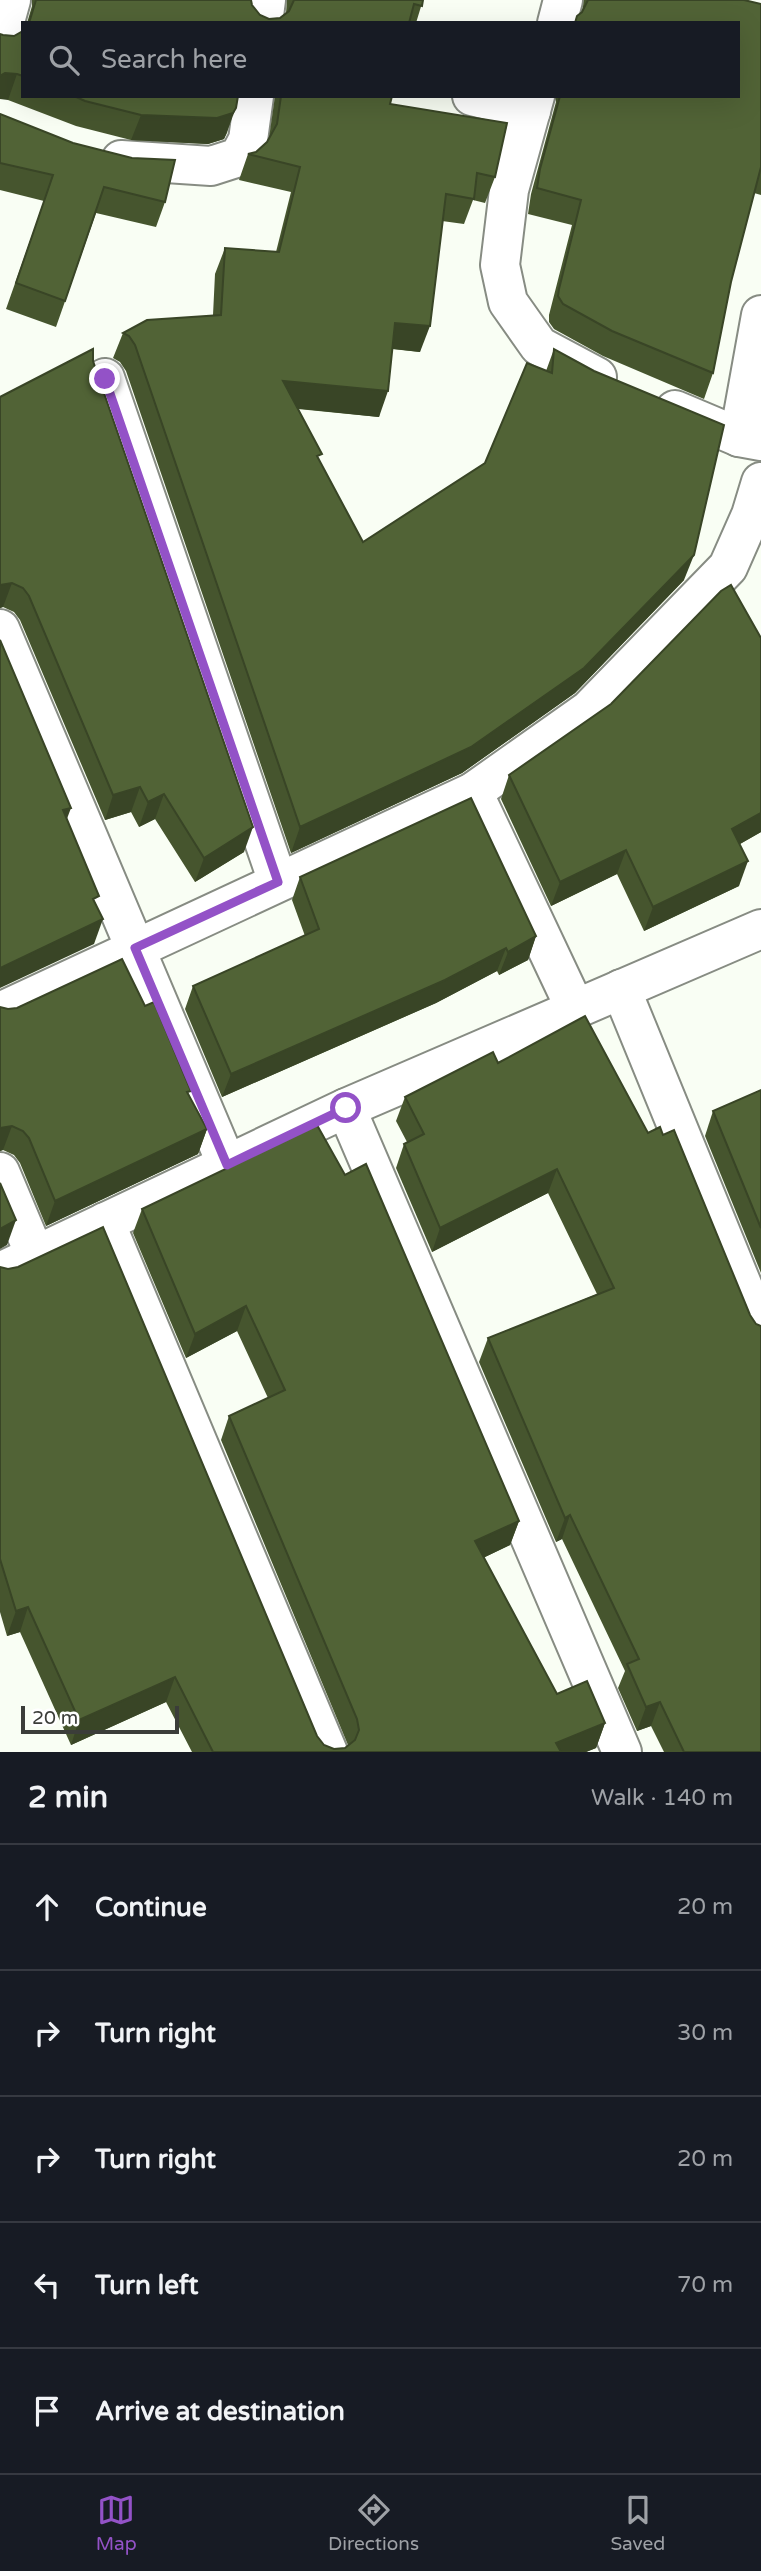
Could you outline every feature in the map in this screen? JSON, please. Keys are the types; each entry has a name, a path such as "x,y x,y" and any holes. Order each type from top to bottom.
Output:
{"street":[{"path":"0,40 11,0"},
{"path":"263,21 266,0"},
{"path":"558,21 564,0"},
{"path":"93,153 128,162 211,166 239,157 248,140 254,98"},
{"path":"489,98 533,103 509,190 500,265 508,302 539,346 593,376 750,439 761,315"},
{"path":"105,379 278,882"},
{"path":"0,1012 473,792 589,710 728,567 751,514 761,482"},
{"path":"0,629 227,1165"},
{"path":"473,792 575,1008"},
{"path":"0,1272 346,1108 761,929"},
{"path":"621,989 761,1331"},
{"path":"346,1108 622,1752"},
{"path":"0,1171 35,1255"},
{"path":"105,1222 328,1752"}],"building":[{"path":"36,0 251,0 260,15 269,19 280,18 289,11 294,0 423,0 422,6 414,4 410,21 30,21"},
{"path":"588,0 744,0 761,4 761,167 731,282 713,373 612,331 563,304 558,296 559,289 581,200 537,188 559,98 740,98 740,21 576,21"},
{"path":"21,32 21,75 5,73 0,76 0,34 14,36"},
{"path":"78,98 238,98 233,113 217,118 141,115"},
{"path":"281,98 392,98 390,104 507,123 495,177 477,173 474,199 446,194 430,326 395,323 388,391 283,381 322,454 317,456 363,542 485,463 527,363 552,373 554,349 594,371 724,425 694,555 584,668 471,747 300,827 135,345 129,336 123,333 147,320 221,315 225,248 279,252 300,167 248,154 256,152 267,142 277,124"},
{"path":"0,114 73,143 132,158 175,160 165,202 104,187 65,301 16,283 53,175 0,163"},
{"path":"93,349 93,361 253,827 204,858 164,794 148,802 140,787 113,795 29,596 23,588 12,583 0,585 0,397"},
{"path":"731,585 761,638 761,813 732,829 748,861 653,907 626,850 560,882 509,775 611,704 721,591"},
{"path":"0,640 71,808 63,810 99,896 93,899 103,919 0,968"},
{"path":"471,798 536,936 508,952 506,948 445,980 231,1074 193,986 319,929 300,877"},
{"path":"122,959 145,1006 154,1002 191,1091 187,1092 207,1129 55,1201 29,1138 23,1131 12,1126 0,1128 0,1007 17,1008"},
{"path":"585,1016 648,1133 660,1127 663,1135 674,1130 750,1315 756,1324 761,1326 761,1752 684,1752 660,1702 646,1707 627,1664 639,1659 570,1515 565,1518 488,1338 614,1288 557,1169 440,1228 404,1144 424,1134 405,1097 493,1052 498,1063"},
{"path":"761,1090 761,1228 713,1111"},
{"path":"317,1125 345,1175 366,1164 519,1521 475,1541 557,1694 587,1681 605,1723 556,1743 561,1752 213,1752 175,1677 79,1720 28,1607 16,1611 0,1559 0,1267 18,1267 103,1227 317,1736 324,1745 334,1749 345,1748 355,1740 359,1730 357,1719 229,1416 285,1390 246,1306 195,1334 142,1209"},
{"path":"0,1183 16,1220 0,1229"}],"route":[{"path":"105,379 278,882 135,948 227,1165 346,1108"}]}
